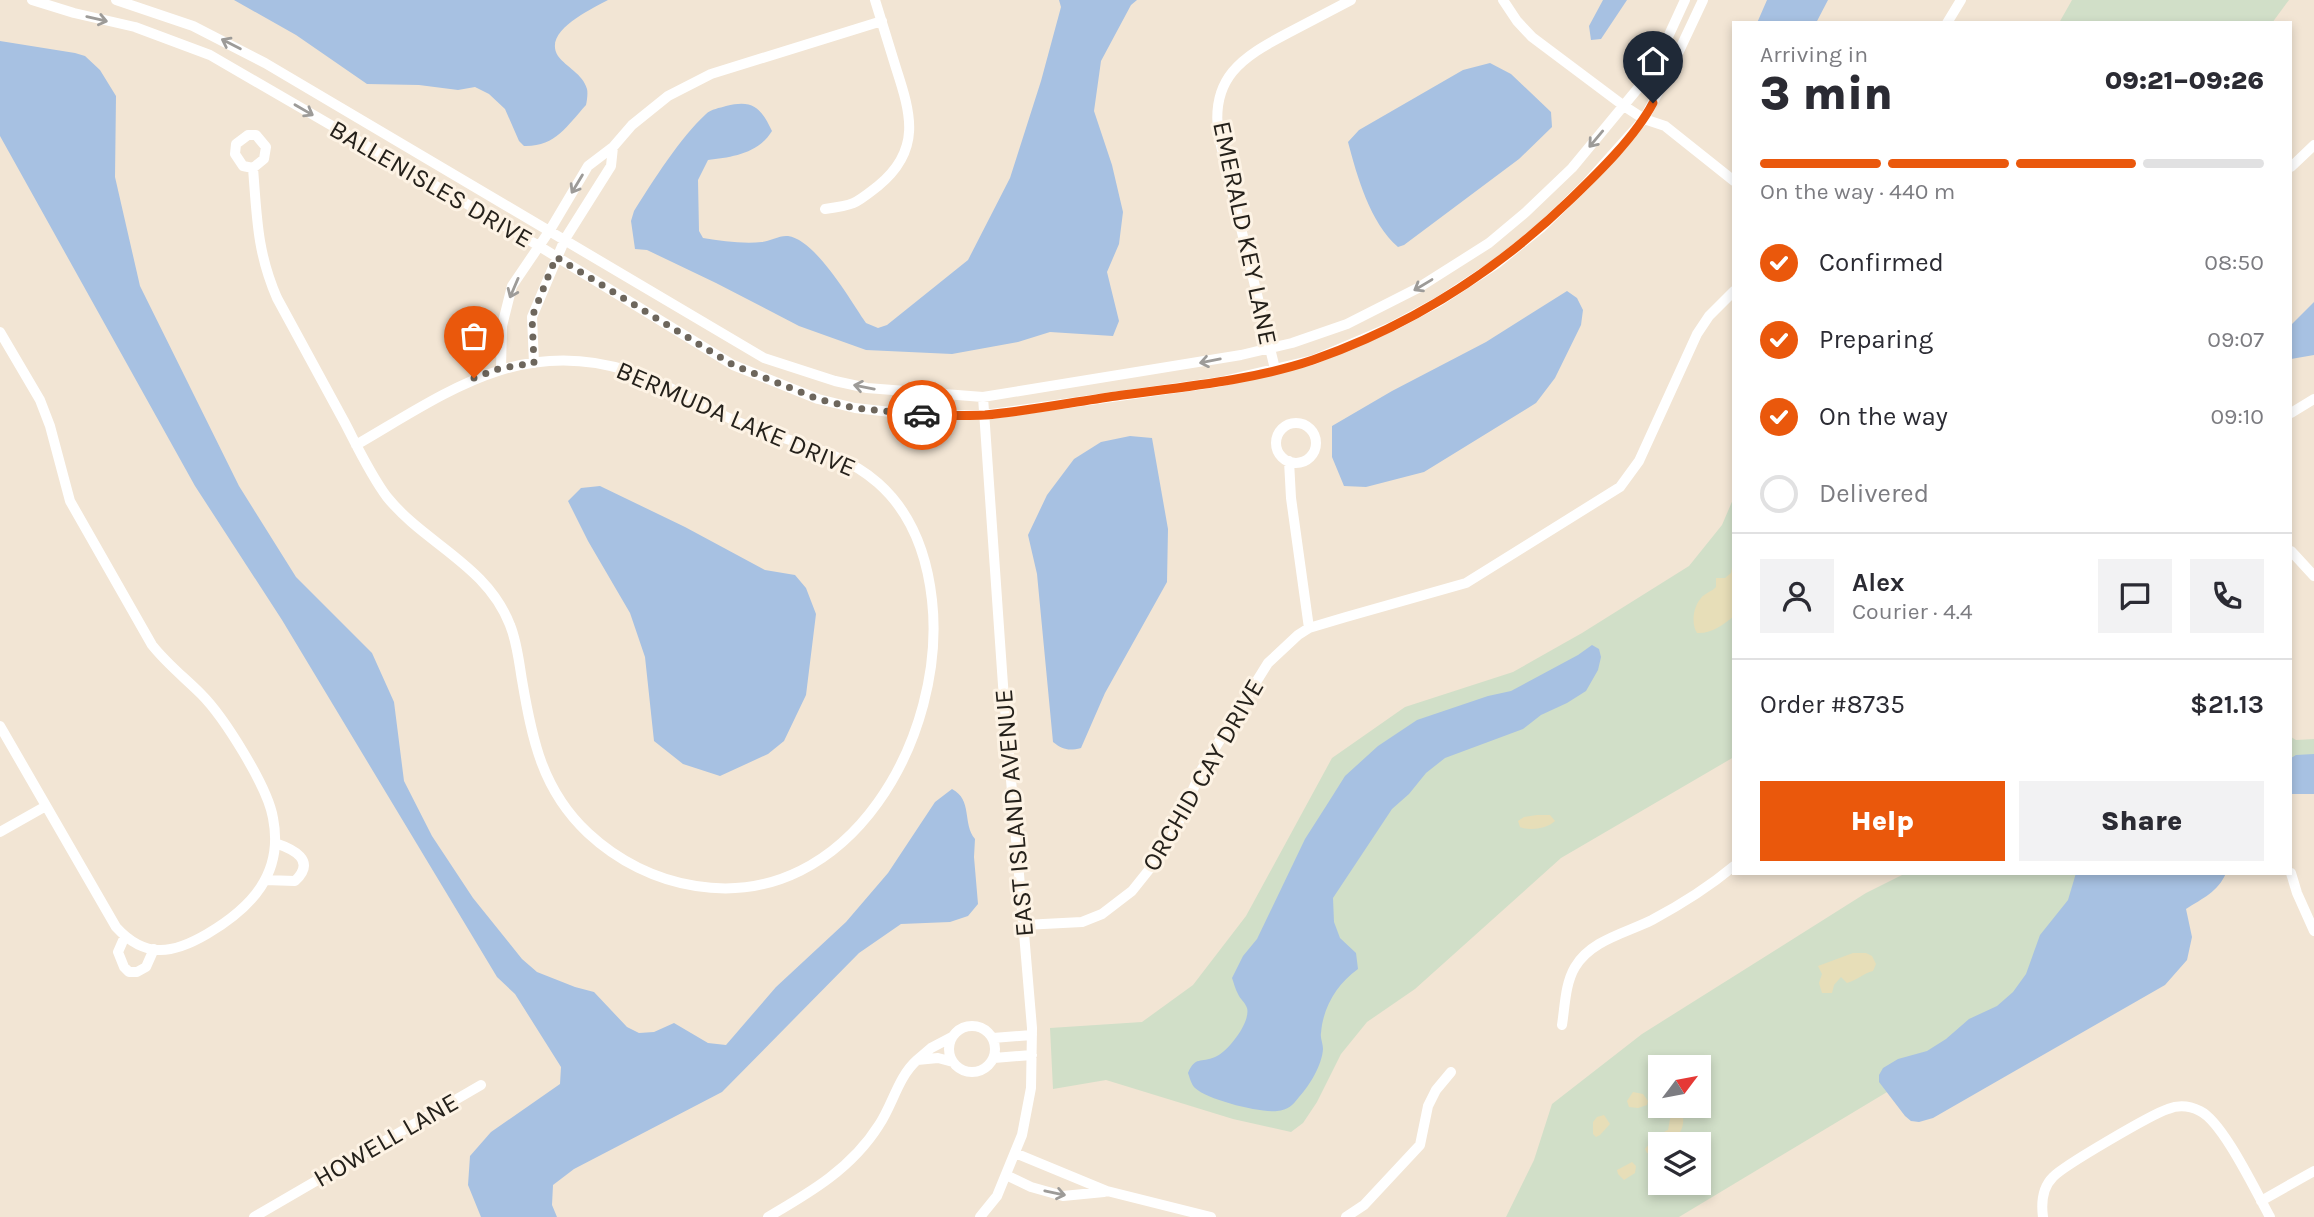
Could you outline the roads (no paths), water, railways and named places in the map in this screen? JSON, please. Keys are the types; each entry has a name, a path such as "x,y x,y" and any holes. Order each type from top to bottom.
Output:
{"street":[{"name":"BALLENISLES DRIVE","path":"32,0 50,2 74,13 135,27 210,55 556,257 733,365 818,399 855,408 918,415 984,415 1219,382 1312,360 1393,326 1437,302 1496,264 1551,219 1586,185 1644,119 1703,0"},
{"name":"BALLENISLES DRIVE","path":"116,0 172,18 230,44 764,358 835,381 867,388 983,397 1199,363 1292,343 1366,316 1418,288 1479,249 1526,212 1563,177 1624,106 1662,50 1685,0"},
{"path":"825,209 854,205 894,171 907,146 909,111 875,0"},
{"name":"EMERALD KEY LANE","path":"1275,369 1219,137 1217,116 1220,97 1233,71 1246,57 1351,0"},
{"path":"1503,0 1517,22 1532,37 1624,106 1644,119 1665,126 1732,179"},
{"path":"1948,21 1961,0"},
{"path":"501,368 502,326 512,286 550,230 588,166 613,147 647,112 693,82 711,74 882,21"},
{"path":"2292,166 2314,145"},
{"path":"534,363 532,317 565,239 611,166 613,147"},
{"name":"BERMUDA LAKE DRIVE","path":"253,169 257,229 267,273 277,298 377,483 404,515 469,566 501,606 516,645 535,750 554,792 587,832 608,850 656,876 702,887 747,887 769,883 811,865 849,835 878,802 906,755 919,724 928,693 933,660 934,617 927,567 912,526 894,499 879,484 843,459 740,423 632,372 579,360 551,360 501,368 457,386 356,444"},
{"name":"ORCHID CAY DRIVE","path":"1024,925 1082,922 1102,914 1132,891 1164,850 1202,769 1268,663 1282,647 1309,628 1466,583 1620,486 1639,461 1697,334 1709,316 1732,293"},
{"path":"0,332 40,400 75,511 152,645 165,661 201,694 230,730 266,795 273,816 275,843 265,880 246,907 230,920 183,947 163,950 139,945 116,927 0,726"},
{"name":"EAST ISLAND AVENUE","path":"980,1217 997,1196 1022,1135 1031,1088 1032,1055 983,397"},
{"path":"2292,412 2314,399"},
{"path":"1289,461 1309,628"},
{"path":"2292,552 2314,576"},
{"path":"0,832 46,806"},
{"path":"265,880 295,881 303,868 298,853 275,843"},
{"path":"1562,1025 1569,982 1575,966 1586,953 1664,913 1732,867"},
{"path":"2292,875 2314,931"},
{"path":"125,936 118,952 129,972 137,972 146,967 154,949"},
{"path":"768,1217 820,1186 857,1154 880,1124 904,1075 931,1048 952,1037 960,1029 972,1025 987,1031 993,1038 994,1058"},
{"path":"993,1038 1032,1035"},
{"path":"952,1037 950,1054 953,1062 959,1068 973,1072 983,1069 994,1058 1032,1055"},
{"path":"917,1060 938,1058 953,1062"},
{"path":"1346,1217 1364,1205 1420,1145 1428,1106 1436,1090 1451,1072"},
{"name":"HOWELL LANE","path":"254,1217 481,1085"},
{"path":"2043,1217 2043,1196 2052,1178 2059,1171 2160,1112 2179,1107 2202,1112 2217,1124 2270,1217"},
{"path":"1015,1153 1107,1191 1211,1217"},
{"path":"2261,1201 2314,1171"},
{"path":"1006,1175 1031,1188 1063,1196 1107,1191"}],"water":[{"path":"234,0 608,0 571,22 557,38 555,47 558,56 585,84 586,105 560,134 544,143 524,146 519,141 505,109 489,94 475,87 458,90 419,85 367,84 296,35"},
{"path":"1059,0 1137,0 1131,5 1101,61 1094,111 1112,165 1123,212 1119,244 1107,272 1119,321 1113,336 1050,332 1018,342 952,354 866,350 799,326 647,250 635,249 631,221 634,211 686,135 710,111 735,104 750,105 760,111 772,131 752,149 735,156 708,160 698,180 699,231 703,238 747,243 785,236 799,240 832,272 866,323 878,328 887,325 968,260 1010,178 1041,81 1061,7"},
{"path":"1603,0 1627,0 1601,39 1591,40 1589,26"},
{"path":"1767,0 1828,0 1817,21 1758,21"},
{"path":"0,41 85,56 100,70 116,96 115,177 140,286 239,486 296,577 372,653 394,702 404,781 432,836 473,898 522,959 537,972 594,992 627,1027 639,1033 654,1032 674,1023 708,1043 726,1045 776,987 846,922 888,873 935,802 952,789 963,799 971,833 975,839 978,904 968,916 950,922 901,924 859,953 722,1092 574,1169 553,1185 552,1205 557,1217 481,1217 468,1185 470,1156 491,1132 560,1084 561,1067 515,994 497,977 282,620 195,486 0,136"},
{"path":"1490,63 1511,74 1551,112 1552,127 1519,159 1398,247 1372,212 1360,184 1348,142 1359,130 1463,70"},
{"path":"1567,291 1577,298 1583,310 1581,325 1555,378 1536,403 1424,472 1366,487 1344,486 1332,457 1332,426 1486,342"},
{"path":"2314,302 2314,355 2292,359 2292,324"},
{"path":"1130,436 1152,438 1168,529 1167,582 1105,693 1081,748 1066,749 1053,742 1037,574 1028,535 1047,495 1074,459 1101,442"},
{"path":"600,486 765,570 795,575 806,588 816,614 806,695 784,741 768,754 720,776 683,764 654,741 645,657 630,613 568,501 581,488"},
{"path":"1592,645 1599,649 1601,657 1598,670 1586,691 1541,715 1523,729 1445,758 1426,773 1392,809 1333,898 1334,922 1340,938 1356,953 1358,969 1338,989 1328,1005 1322,1023 1323,1049 1318,1068 1295,1102 1281,1110 1259,1110 1222,1101 1195,1088 1188,1073 1193,1064 1220,1054 1232,1043 1246,1021 1247,1008 1232,978 1243,956 1257,939 1305,839 1345,776 1378,746 1417,720 1511,691"},
{"path":"2314,754 2314,794 2292,794 2292,757"},
{"path":"2075,875 2225,875 2214,890 2186,909 2192,937 2187,960 2165,985 1933,1118 1911,1121 1879,1082 1883,1068 1898,1059 1927,1051 1969,1019 1997,1006 2013,992 2026,974 2040,935 2068,900"}]}
